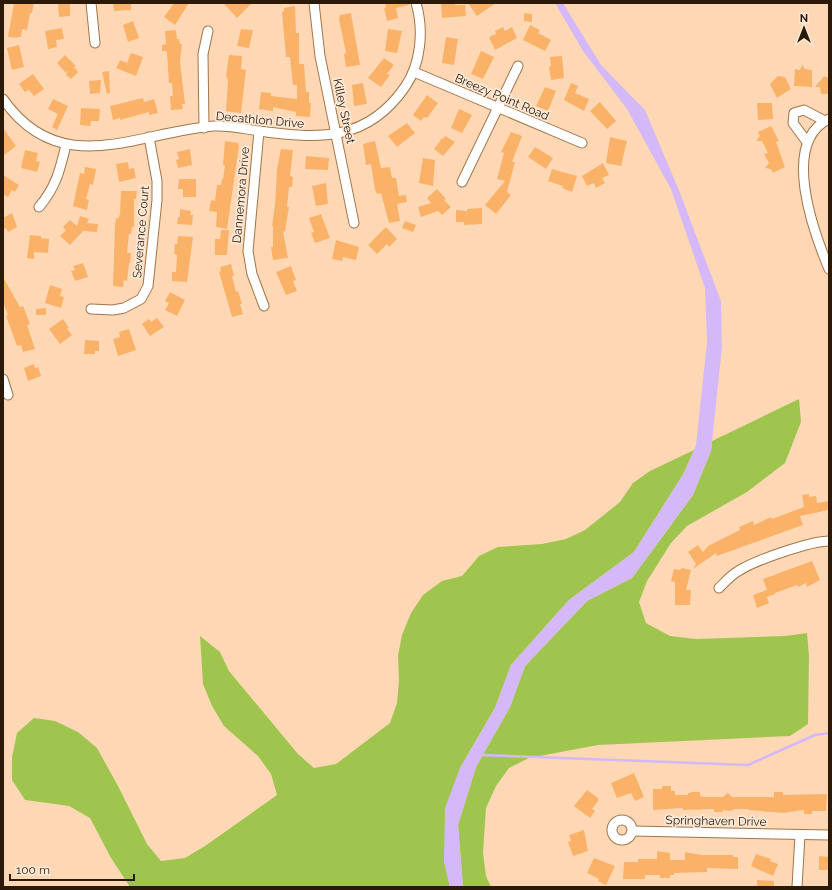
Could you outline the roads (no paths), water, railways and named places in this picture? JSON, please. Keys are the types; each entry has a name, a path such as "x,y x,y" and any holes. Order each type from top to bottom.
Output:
{"street":[{"path":"91,3 95,43"},
{"name":"Killey Street","path":"314,3 320,56 354,223"},
{"name":"Decathlon Drive","path":"5,105 32,129 45,137 66,145 91,147 109,146 216,126 315,136 347,132 377,118 394,103 414,72 420,42 416,3"},
{"path":"204,128 202,54 208,31"},
{"path":"462,182 496,108 518,66"},
{"name":"Breezy Point Road","path":"414,72 496,108 582,143"},
{"path":"807,142 793,123 794,113 804,110 827,120 814,130 807,142 804,164 808,205 818,242 829,269"},
{"name":"Dannemora Drive","path":"259,131 248,251 252,274 264,306"},
{"name":"Severance Court","path":"91,309 112,310 124,308 141,299 148,286 157,200 157,181 149,138"},
{"path":"38,207 47,198 56,183 66,145"},
{"path":"3,379 8,395"},
{"path":"719,588 734,574 751,564 812,543 829,541"},
{"name":"Springhaven Drive","path":"632,831 829,835"},
{"path":"797,887 800,835"}],"waterway":[{"path":"480,755 748,765 815,735 829,733"}]}
